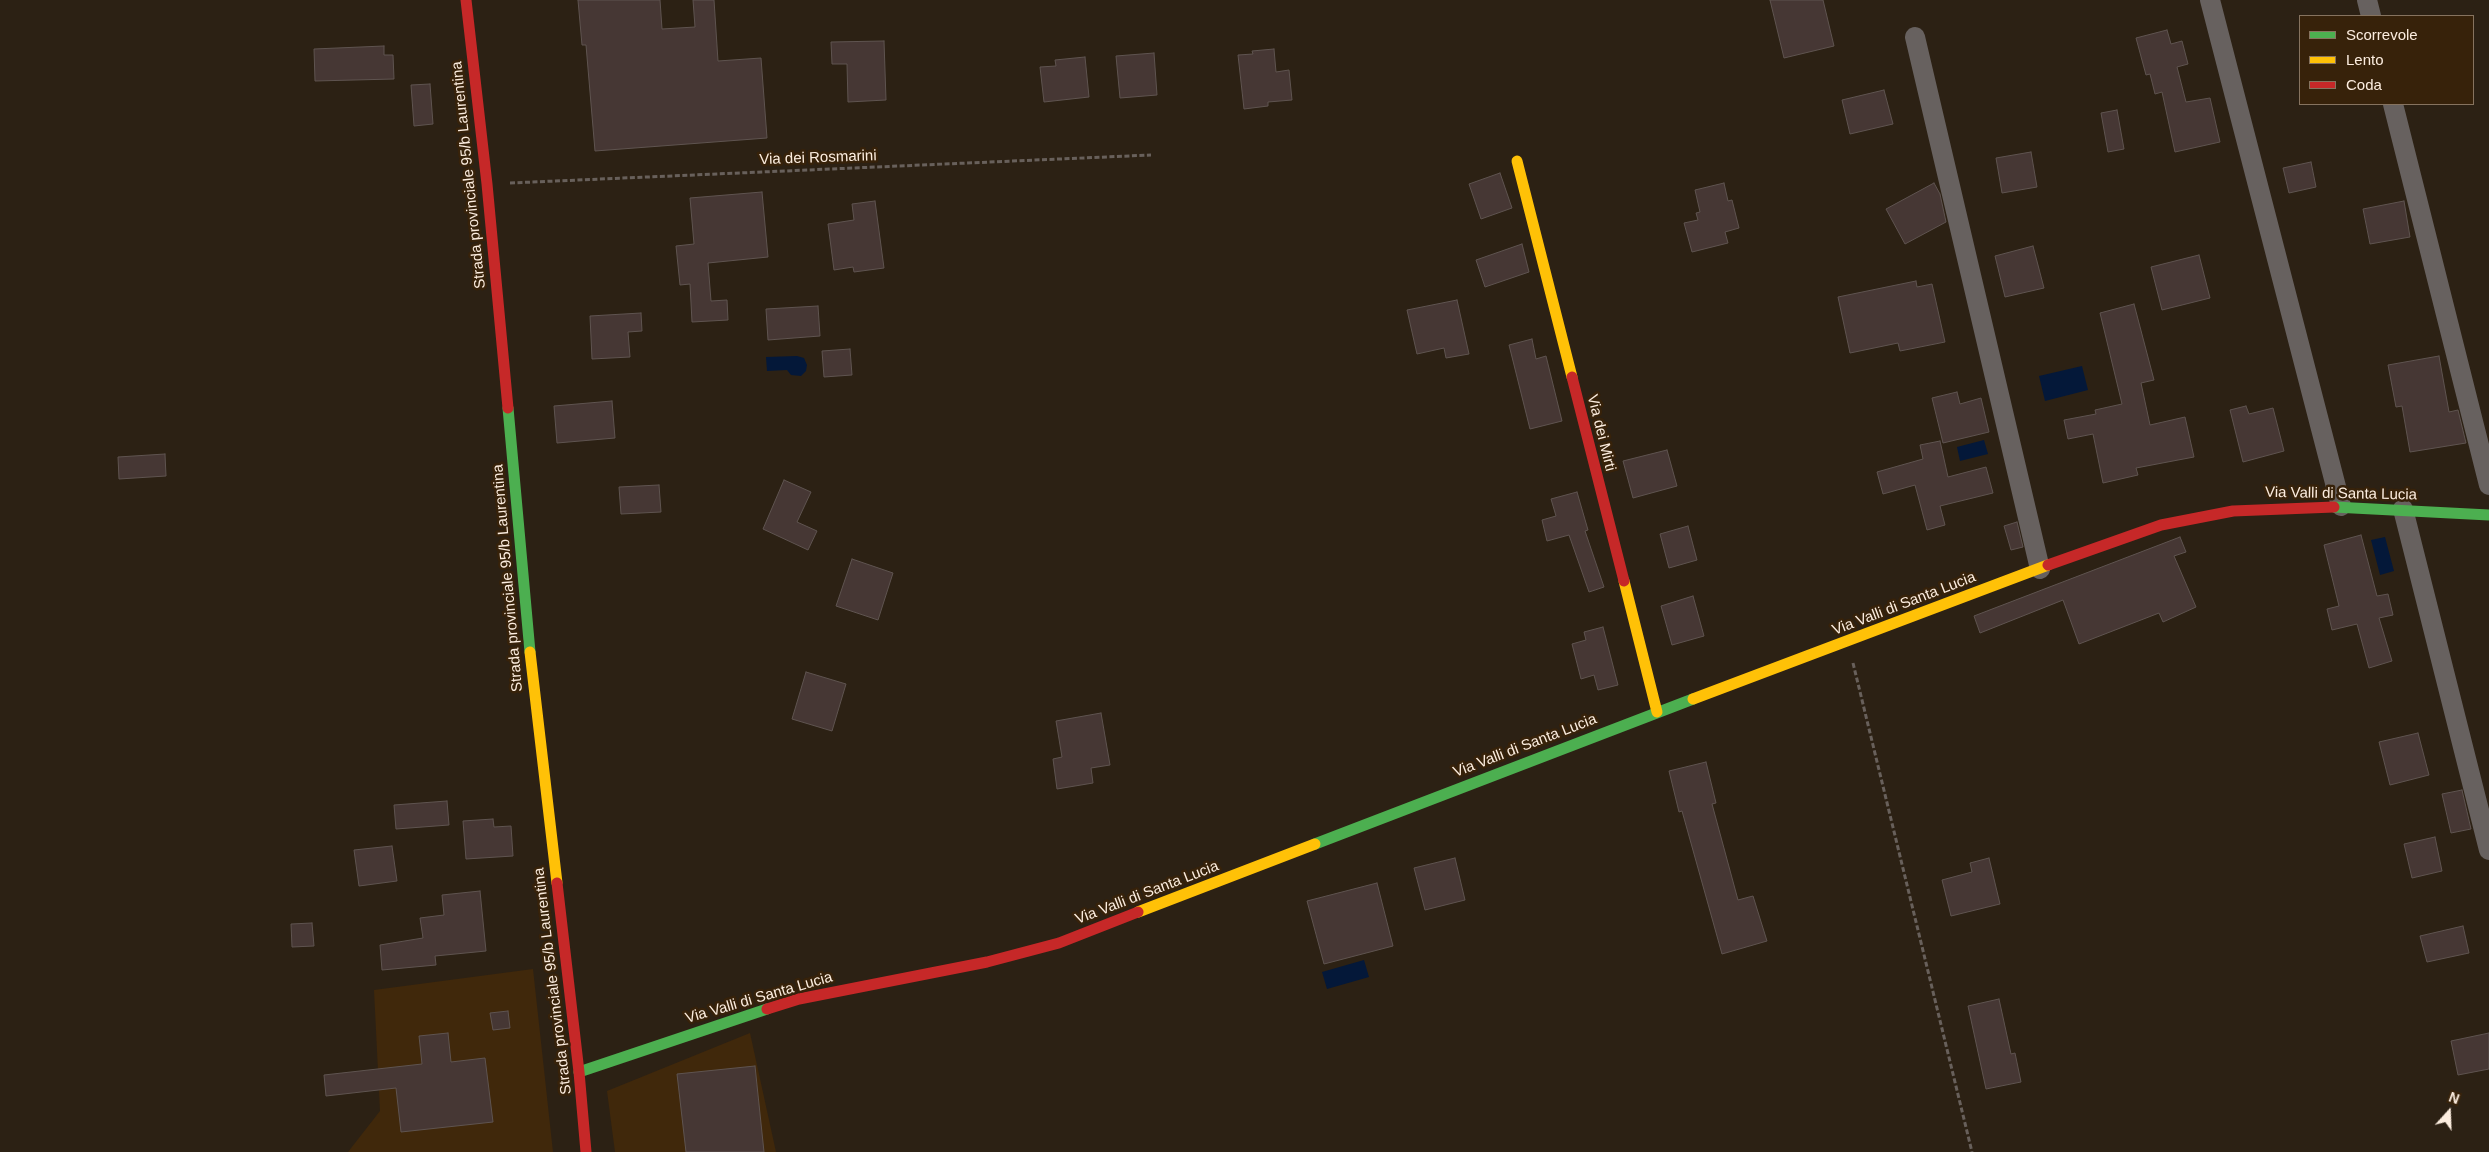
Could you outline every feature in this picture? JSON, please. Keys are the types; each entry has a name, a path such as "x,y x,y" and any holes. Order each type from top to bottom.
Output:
{"street":[{"name":"Strada provinciale 95/b Laurentina","path":"466,0 487,184 534,693 579,1072 586,1152"},
{"path":"2210,0 2341,506"},
{"path":"2367,0 2372,15"},
{"path":"1915,36 2040,569"},
{"path":"2393,105 2489,485"},
{"name":"Via dei Mirti","path":"1517,162 1657,712"},
{"name":"Via Valli di Santa Lucia","path":"579,1072 799,999 987,962 1060,942 1657,712 2131,535 2195,517 2249,509 2341,506 2489,515"},
{"path":"2403,509 2489,850"}],"path":[{"name":"Via dei Rosmarini","path":"487,184 1151,156"},
{"path":"1848,641 1972,1152"}],"shaded area":[{"path":"533,969 553,1152 348,1152 380,1111 374,990"},
{"path":"750,1033 776,1152 615,1152 607,1091"}],"water":[{"path":"797,356 804,358 807,365 806,371 801,376 791,375 787,370 767,371 766,357"},
{"path":"2082,366 2088,390 2045,401 2039,376"},
{"path":"1984,440 1988,454 1960,461 1957,447"},
{"path":"2385,537 2394,571 2380,575 2371,540"},
{"path":"1364,960 1369,977 1327,989 1322,972"}],"building":[{"path":"578,0 660,0 662,29 695,27 693,0 714,0 718,61 761,58 767,138 595,151 586,45 582,45"},
{"path":"1770,0 1823,0 1834,46 1784,58"},
{"path":"2167,30 2171,44 2182,41 2188,64 2177,67 2186,102 2210,98 2220,142 2175,152 2162,92 2155,94 2150,74 2146,75 2136,38"},
{"path":"884,41 886,100 848,102 847,64 832,64 831,42"},
{"path":"384,46 384,55 393,55 394,79 315,81 314,49"},
{"path":"1274,49 1276,72 1289,70 1292,100 1268,102 1268,106 1244,109 1238,55 1253,54 1252,51"},
{"path":"1154,53 1157,95 1120,98 1116,56"},
{"path":"1085,57 1089,97 1044,102 1040,67 1056,66 1055,60"},
{"path":"430,84 433,124 414,126 411,85"},
{"path":"1884,90 1893,124 1850,134 1842,100"},
{"path":"2117,110 2124,149 2108,152 2101,113"},
{"path":"2031,152 2037,187 2002,193 1996,158"},
{"path":"2311,162 2316,187 2289,193 2283,168"},
{"path":"1500,173 1512,208 1481,219 1469,184"},
{"path":"1724,183 1728,201 1732,200 1739,228 1725,232 1728,243 1692,252 1684,223 1698,220 1696,213 1700,212 1695,190"},
{"path":"1934,183 1940,194 1946,222 1905,244 1886,209"},
{"path":"762,192 768,257 708,263 711,301 727,300 728,320 692,322 690,284 680,285 676,246 694,244 690,198"},
{"path":"875,201 884,268 854,272 853,267 834,270 828,224 854,220 852,204"},
{"path":"2404,201 2410,237 2370,244 2363,209"},
{"path":"1522,244 1529,272 1485,287 1476,260"},
{"path":"2033,246 2044,288 2005,297 1995,256"},
{"path":"2199,255 2210,298 2162,310 2151,267"},
{"path":"1916,281 1917,287 1932,284 1945,342 1900,351 1898,343 1850,353 1838,297"},
{"path":"1457,300 1469,354 1446,358 1444,348 1417,354 1407,310"},
{"path":"2134,304 2154,380 2141,383 2150,425 2185,417 2194,457 2136,468 2138,475 2103,483 2093,434 2068,439 2064,420 2096,414 2095,410 2122,404 2100,313"},
{"path":"818,306 820,336 768,340 766,309"},
{"path":"641,313 642,331 628,332 630,357 592,359 590,316"},
{"path":"1532,339 1536,359 1546,356 1562,421 1530,429 1509,345"},
{"path":"850,349 852,375 824,377 822,351"},
{"path":"2439,356 2449,412 2458,410 2466,443 2410,452 2402,406 2396,407 2388,365"},
{"path":"1957,392 1960,404 1981,398 1989,432 1943,443 1932,398"},
{"path":"612,401 615,438 557,443 554,406"},
{"path":"2246,406 2249,414 2273,408 2284,451 2243,462 2230,410"},
{"path":"1940,441 1948,477 1986,467 1993,493 1940,506 1945,525 1927,530 1915,485 1883,494 1877,472 1923,459 1920,445"},
{"path":"1667,450 1677,486 1633,498 1623,461"},
{"path":"165,454 166,476 119,479 118,457"},
{"path":"784,480 811,492 797,522 817,531 808,550 763,529"},
{"path":"659,485 661,512 621,514 619,487"},
{"path":"1577,492 1588,530 1585,531 1604,587 1589,592 1569,535 1547,541 1542,520 1556,516 1551,499"},
{"path":"2017,522 2023,547 2011,550 2004,526"},
{"path":"1688,526 1697,560 1669,568 1660,534"},
{"path":"2361,535 2377,596 2388,594 2393,615 2379,618 2392,661 2369,668 2357,624 2332,630 2327,609 2339,606 2324,545"},
{"path":"2180,537 2186,552 2174,556 2196,607 2163,622 2159,613 2079,644 2063,600 1980,633 1974,616"},
{"path":"852,559 893,573 878,620 836,606"},
{"path":"1693,596 1704,636 1672,645 1661,606"},
{"path":"1603,627 1618,685 1598,690 1594,675 1581,679 1572,644 1586,640 1584,632"},
{"path":"806,672 846,684 832,731 792,719"},
{"path":"1101,713 1110,765 1091,768 1093,783 1057,789 1053,759 1062,757 1056,721"},
{"path":"2418,733 2429,775 2390,785 2379,742"},
{"path":"1706,762 1716,803 1712,804 1738,900 1753,896 1767,941 1722,954 1682,811 1679,812 1669,771"},
{"path":"2462,790 2471,829 2451,833 2442,794"},
{"path":"447,801 449,825 396,829 394,805"},
{"path":"493,819 494,827 511,826 513,856 466,859 463,821"},
{"path":"2435,837 2442,871 2412,878 2404,844"},
{"path":"392,846 397,881 359,886 354,850"},
{"path":"1455,858 1465,900 1425,910 1414,868"},
{"path":"1989,858 2000,904 1951,916 1942,880 1972,872 1970,863"},
{"path":"1377,883 1393,946 1324,964 1307,901"},
{"path":"480,891 486,951 435,956 436,965 382,970 380,945 423,938 420,918 444,915 442,895"},
{"path":"312,923 314,946 292,947 291,924"},
{"path":"2463,926 2469,953 2427,962 2420,936"},
{"path":"1999,999 2011,1054 2015,1053 2021,1082 1986,1089 1968,1006"},
{"path":"508,1011 510,1028 493,1030 490,1013"},
{"path":"448,1033 451,1062 485,1058 493,1122 401,1132 396,1088 326,1096 324,1075 422,1064 419,1036"},
{"path":"2489,1033 2489,1069 2458,1075 2451,1041"},
{"path":"755,1066 764,1152 686,1152 677,1074"}],"traffic: fast":[{"path":"508,408 530,652"},
{"path":"2334,507 2489,515"},
{"path":"1315,844 1693,699"},
{"path":"579,1072 767,1009"}],"traffic: slow":[{"path":"1517,161 1572,377"},
{"path":"1693,699 2048,565"},
{"path":"1624,581 1657,712"},
{"path":"530,652 557,883"},
{"path":"1138,912 1315,844"}],"traffic: jam":[{"path":"466,0 487,184 508,408"},
{"path":"1572,377 1624,581"},
{"path":"2048,565 2161,525 2233,511 2334,507"},
{"path":"557,883 579,1072 586,1152"},
{"path":"767,1009 799,999 987,962 1059,943 1138,912"}]}
